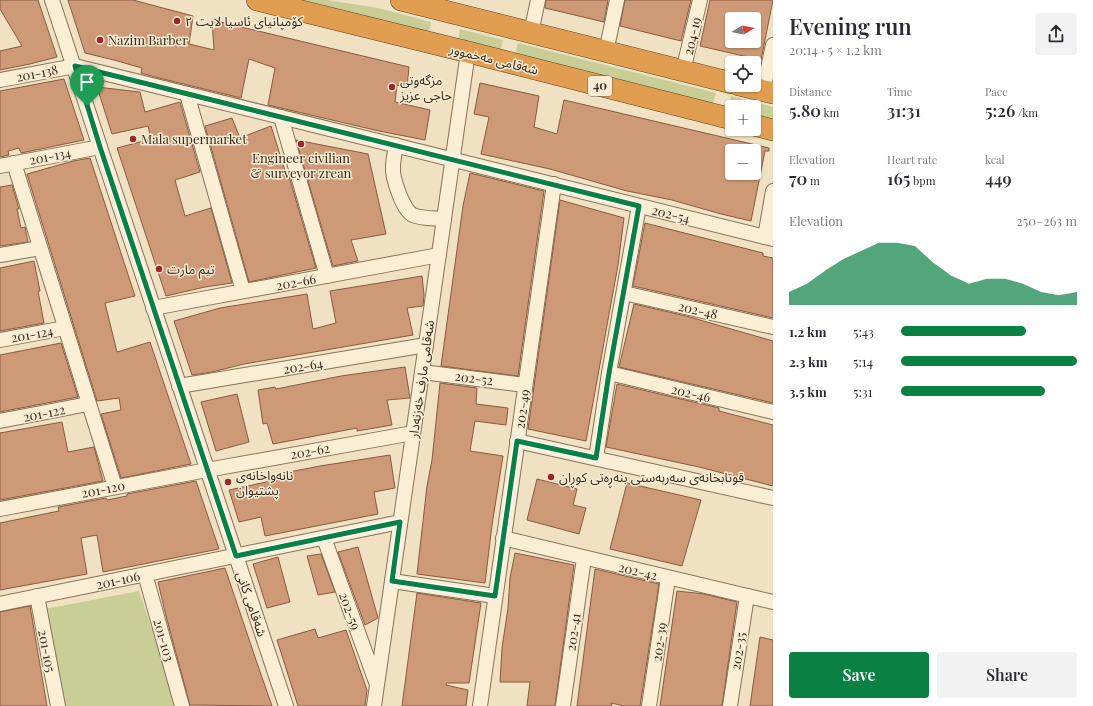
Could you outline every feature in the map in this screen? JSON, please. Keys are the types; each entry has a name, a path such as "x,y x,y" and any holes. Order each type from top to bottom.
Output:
{"highway":[{"name":"شەقامی مەخموور","path":"259,0 725,117"},
{"path":"401,0 454,6 531,33 725,81"},
{"path":"761,127 773,130"}],"street":[{"name":"شەقامی کانی","path":"52,0 286,706"},
{"path":"531,33 538,0"},
{"path":"606,52 617,0"},
{"name":"204-19","path":"683,71 700,0"},
{"path":"768,92 773,46"},
{"name":"شەقامی مارف خەزنەدار","path":"374,706 468,52"},
{"name":"201-138","path":"0,80 75,66"},
{"name":"202-54","path":"75,66 769,238"},
{"path":"187,94 243,291"},
{"path":"281,117 327,276"},
{"path":"396,145 393,167 394,175 407,211 424,218 444,219"},
{"name":"201-134","path":"0,166 100,147"},
{"path":"14,163 115,487"},
{"name":"202-49","path":"480,706 554,184"},
{"path":"769,238 773,191"},
{"path":"596,458 609,373 639,206"},
{"path":"0,255 40,248"},
{"name":"202-66","path":"153,308 439,255"},
{"name":"202-48","path":"624,293 773,327"},
{"name":"201-124","path":"0,340 65,328"},
{"name":"202-64","path":"179,386 426,345"},
{"name":"202-52","path":"422,372 525,385"},
{"name":"202-46","path":"609,373 773,412"},
{"name":"201-122","path":"0,422 88,404"},
{"name":"202-62","path":"207,470 413,433"},
{"path":"517,441 773,498"},
{"name":"201-120","path":"0,509 207,470"},
{"name":"201-106","path":"0,604 400,522"},
{"name":"202-59","path":"324,538 377,685"},
{"name":"202-42","path":"503,538 773,602"},
{"name":"202-41","path":"563,706 584,558"},
{"name":"201-103","path":"145,574 182,706"},
{"name":"202-39","path":"649,706 668,578"},
{"path":"392,581 495,596"},
{"name":"201-105","path":"37,596 58,706"},
{"name":"202-35","path":"730,706 747,596"}],"green space":[{"path":"302,0 327,0 378,8 431,22 429,33"},
{"path":"460,29 503,40 501,50 458,40"},
{"path":"518,43 716,93 713,104 515,55"},
{"path":"731,96 746,100 730,100"},
{"path":"761,104 773,107 773,119 761,116"},
{"path":"139,591 178,706 64,706 45,609"}],"building":[{"path":"0,0 38,0 57,57 0,70 0,51 22,46 0,9"},
{"path":"68,0 133,0 193,16 189,44 214,50 212,20 409,67 407,88 397,85 395,102 430,110 425,140 379,131 268,105 275,68 249,59 241,98 141,73 142,68 85,53"},
{"path":"546,0 608,0 604,22 545,8"},
{"path":"625,0 691,0 681,41 620,26"},
{"path":"710,0 773,0 761,60 761,56 744,56 700,46"},
{"path":"64,79 84,140 21,153 19,148 8,151 9,155 0,157 0,91"},
{"path":"480,83 539,96 534,127 557,134 564,100 752,144 725,144 725,180 759,180 751,221 672,200 627,191 550,169 481,154 489,117 474,114"},
{"path":"97,87 140,92 145,112 180,102 200,172 175,180 185,216 211,208 232,283 205,287 166,296 117,148 151,139 148,126 112,134"},
{"path":"232,118 240,138 271,126 286,174 288,173 316,268 249,282 205,126"},
{"path":"296,140 368,154 386,234 351,240 358,261 333,266"},
{"path":"761,146 769,148 769,151 765,151 761,171"},
{"path":"90,158 135,296 105,303 117,352 150,342 191,464 121,478 101,414 121,410 119,398 97,401 27,174 73,161"},
{"path":"470,173 544,191 518,376 441,366 463,206"},
{"path":"12,185 19,209 17,209 21,228 25,227 28,242 0,246 0,187"},
{"path":"560,200 624,218 618,265 586,441 528,429"},
{"path":"645,223 763,253 763,256 773,258 773,318 633,286"},
{"path":"34,261 44,323 0,331 0,268"},
{"path":"422,276 424,295 423,306 407,308 413,335 244,364 212,372 192,375 174,321 220,308 307,294 313,329 336,323 330,291"},
{"path":"634,304 686,316 773,341 773,403 619,367"},
{"path":"61,343 78,397 0,412 0,355"},
{"path":"405,367 410,398 387,400 392,425 357,431 357,428 273,444 267,423 263,424 258,390 275,387 276,389 341,376"},
{"path":"440,383 477,388 476,404 508,408 506,425 475,421 470,451 503,456 492,525 485,583 417,574 427,486 432,460"},
{"path":"617,384 719,408 719,411 773,425 773,486 699,467 606,447"},
{"path":"237,394 249,442 216,451 201,402"},
{"path":"62,422 68,452 94,447 103,481 0,500 0,433"},
{"path":"390,455 395,488 374,492 378,514 265,536 261,517 239,522 229,490 285,478 284,473"},
{"path":"537,479 577,489 573,505 586,508 579,534 527,520"},
{"path":"196,481 219,549 103,572 97,535 81,538 87,574 0,590 0,523 59,511 58,507 106,498 107,500 127,496 127,494"},
{"path":"627,483 701,500 682,566 610,549"},
{"path":"358,547 378,618 365,625 338,552"},
{"path":"515,553 574,565 555,706 527,706 530,682 500,682 502,648 508,608 510,578"},
{"path":"321,554 335,592 318,595 307,556"},
{"path":"278,557 290,602 267,608 253,564"},
{"path":"225,568 272,706 190,705 158,582"},
{"path":"595,569 659,584 640,706 624,706 611,703 612,706 577,706"},
{"path":"677,591 704,594 737,602 722,706 660,706"},
{"path":"417,593 481,603 469,683 447,683 446,685 468,690 466,706 402,706"},
{"path":"30,606 47,706 0,706 0,612"},
{"path":"315,629 318,638 346,630 367,690 365,706 298,706 277,640"},
{"path":"760,637 773,640 773,706 750,706"}],"place":[{"name":"کۆمپانیای ئاسیا لایت ٢","path":"177,21"},
{"name":"Nazim Barber","path":"100,40"},
{"name":"مزگەوتی حاجی عزیز","path":"392,87"},
{"name":"Mala supermarket","path":"133,139"},
{"name":"Engineer civilian & surveyor zrean","path":"301,144"},
{"name":"تيم مارت","path":"159,269"},
{"name":"قوتابخانەی سەربەستی بنەڕەتی کوڕان","path":"551,477"},
{"name":"نانەواخانەی پشتیوان","path":"228,482"}],"route":[{"path":"75,66 639,206 609,373 596,458 517,441 495,596 392,581 400,522 236,556 87,106 75,66"}]}
